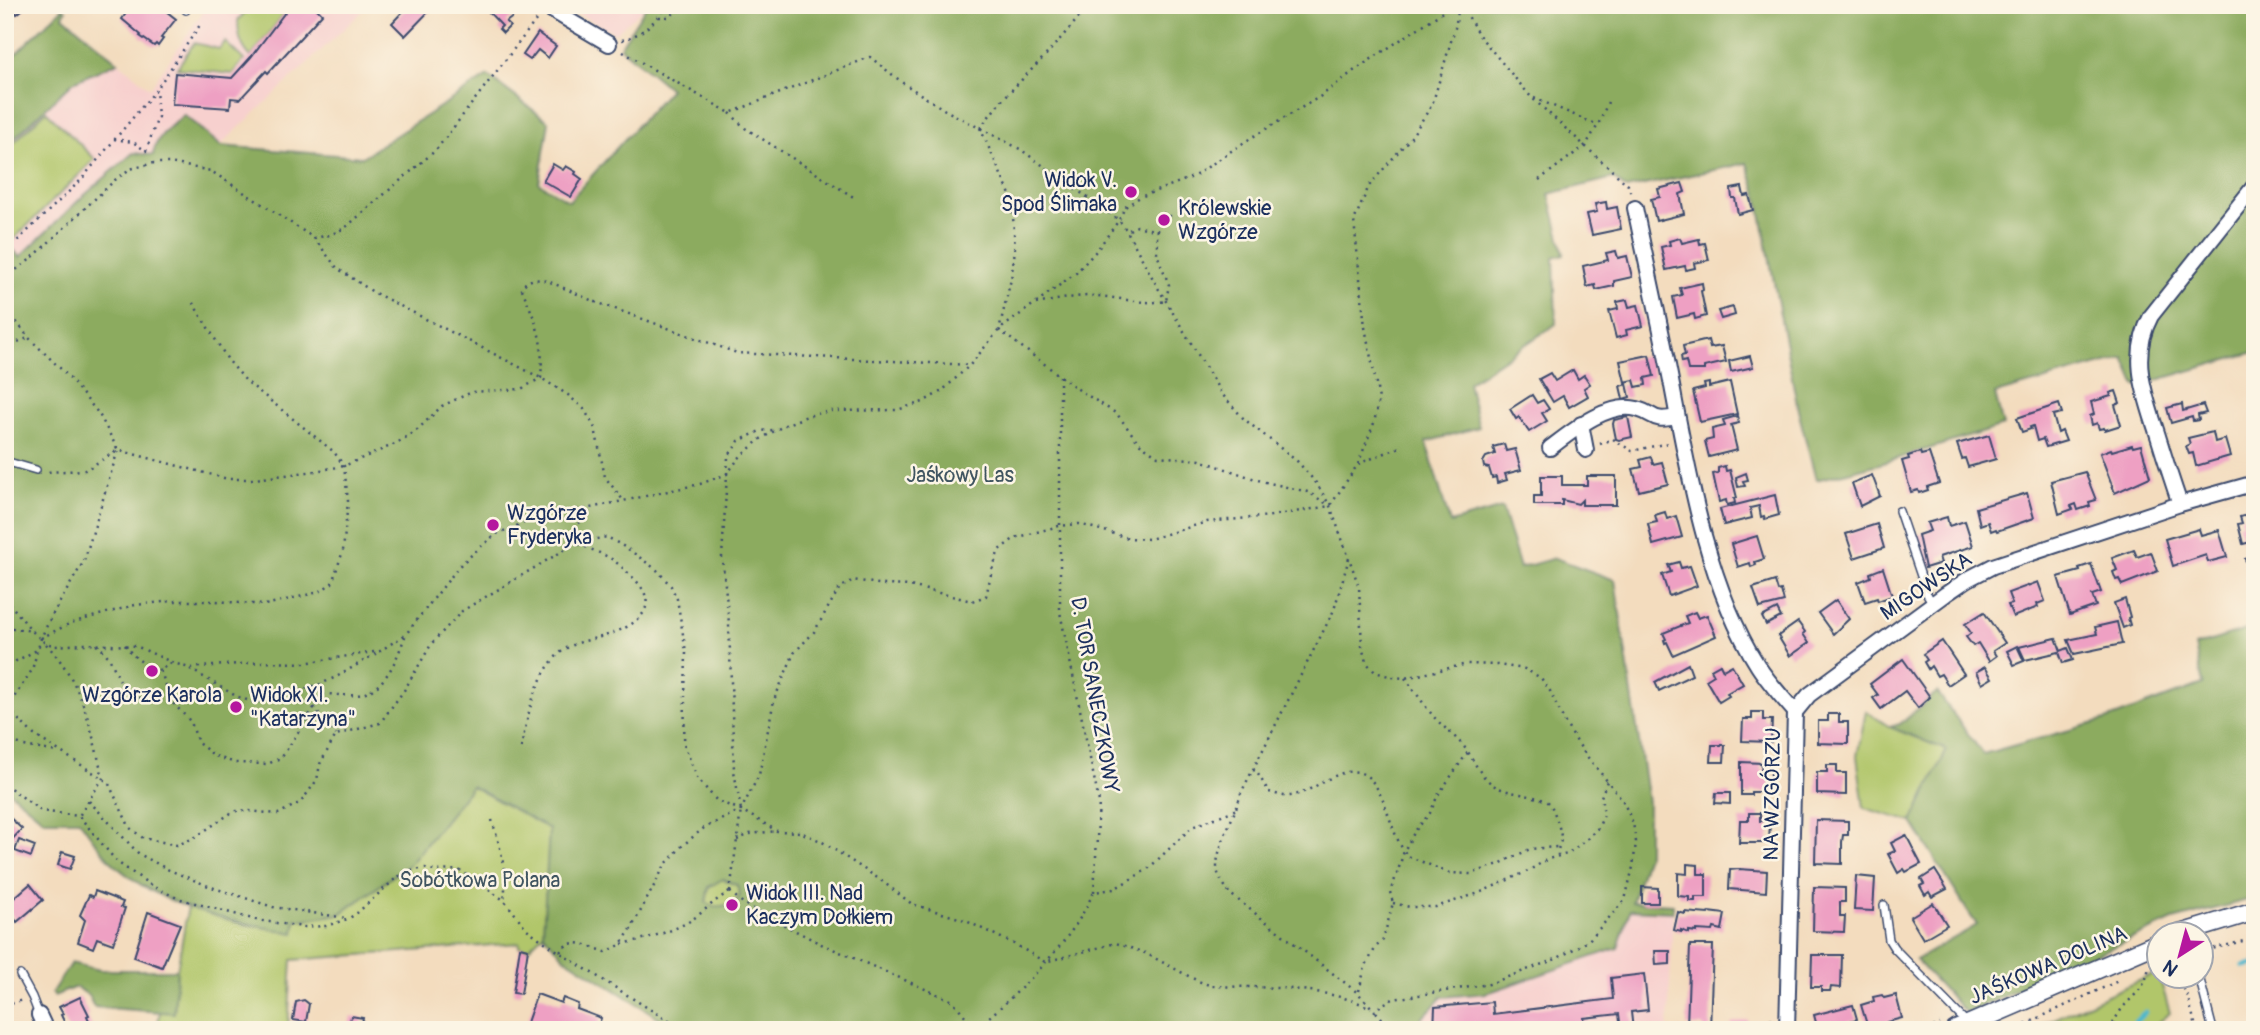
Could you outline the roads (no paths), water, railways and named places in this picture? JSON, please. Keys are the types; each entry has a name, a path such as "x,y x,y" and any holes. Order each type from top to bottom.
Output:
{"street":[{"path":"542,8 609,44"},
{"path":"2180,503 2140,378 2139,354 2142,335 2151,316 2255,185"},
{"name":"NA WZGÓRZU","path":"1634,208 1677,417 1708,544 1737,626 1759,668 1795,712 1787,1030"},
{"path":"1550,448 1581,424 1613,410 1636,408 1658,420 1677,417"},
{"path":"1581,424 1586,450"},
{"name":"MIGOWSKA","path":"1795,712 1809,695 1968,579 1993,566 2180,503 2255,483"},
{"path":"2214,923 2255,911"},
{"name":"JAŚKOWA DOLINA","path":"1966,1028 2144,949"},
{"path":"38,1015 46,1030"}],"lane":[{"path":"5,461 36,470"},
{"path":"1899,511 1927,594 1933,604"},
{"path":"1884,905 1889,940 1894,948 1966,1028"},
{"path":"20,975 38,1015"},
{"path":"2203,990 2213,1030"}],"waterway":[{"path":"2244,966 2255,964"},
{"path":"2127,1030 2145,1012"}],"place":[{"name":"Widok V. Spod Ślimaka","path":"1131,192"},
{"name":"Królewskie Wzgórze","path":"1164,220"},
{"name":"Wzgórze Fryderyka","path":"493,525"},
{"name":"Wzgórze Karola","path":"152,671"},
{"name":"Widok XI. \"Katarzyna\"","path":"236,707"},
{"name":"Widok III. Nad Kaczym Dołkiem","path":"732,905"}],"park label":[{"name":"Jaśkowy Las","path":"960,475"},
{"name":"Sobótkowa Polana","path":"480,880"}]}
